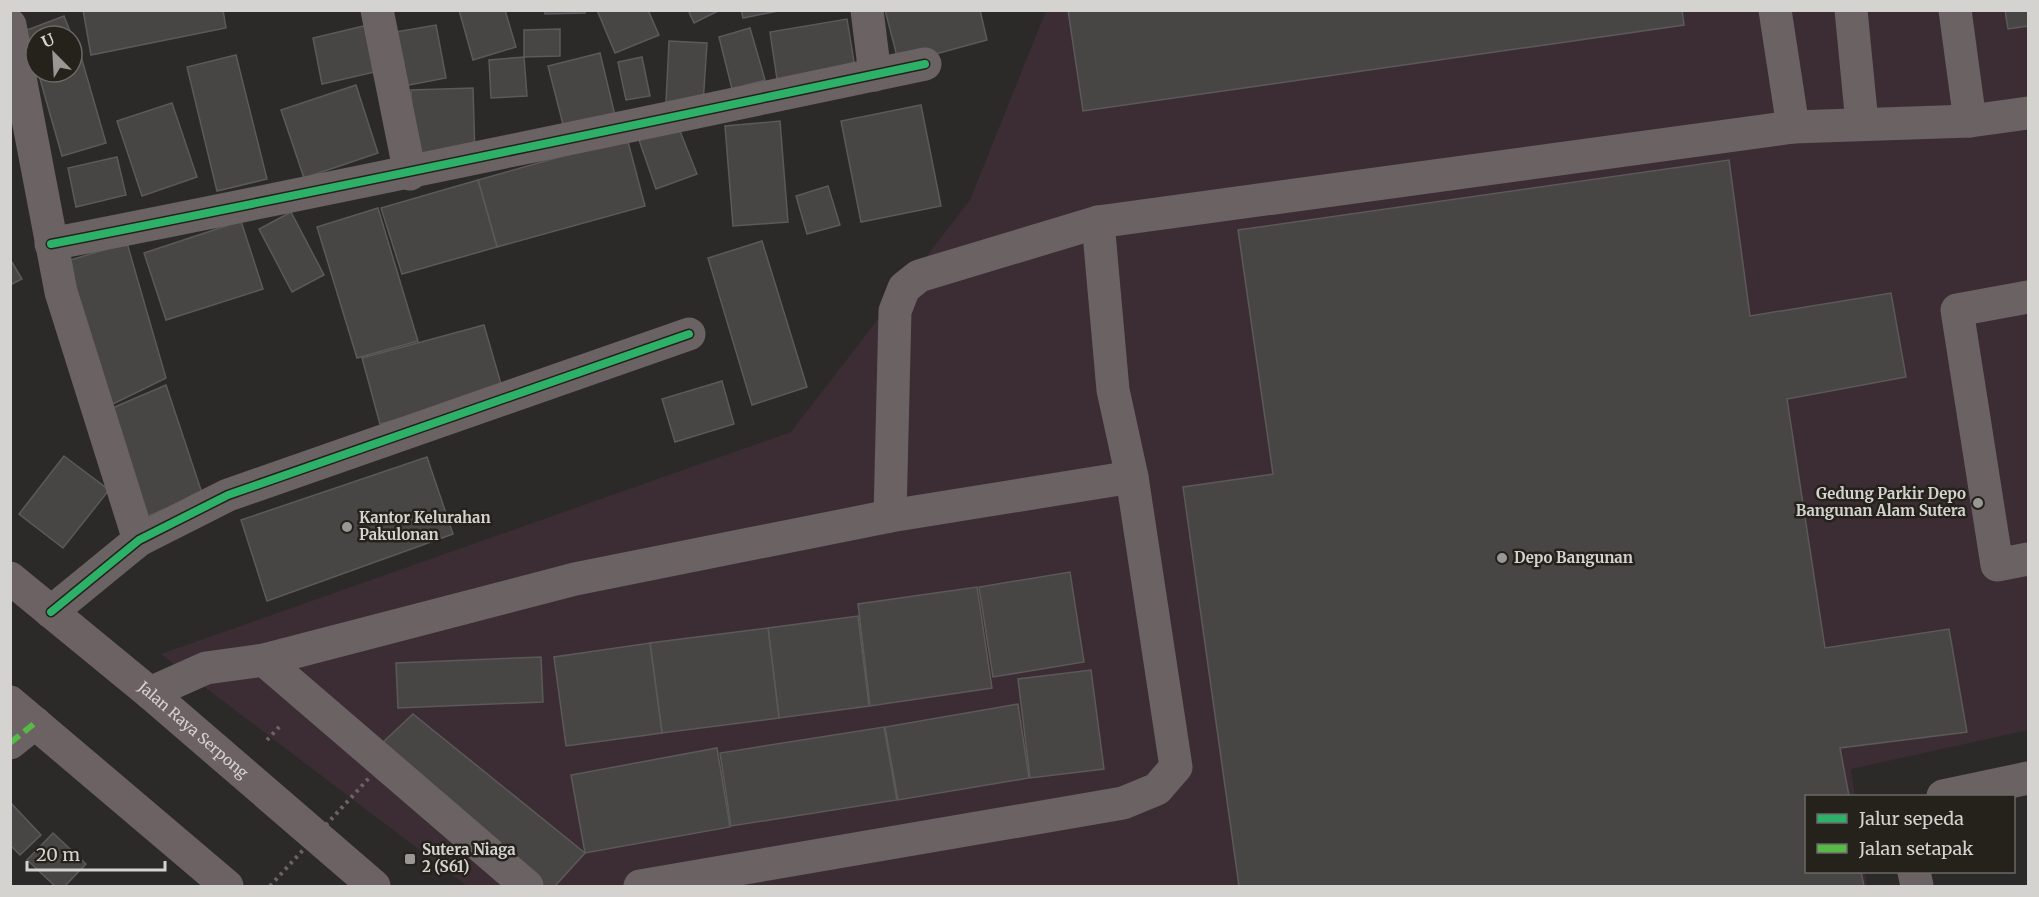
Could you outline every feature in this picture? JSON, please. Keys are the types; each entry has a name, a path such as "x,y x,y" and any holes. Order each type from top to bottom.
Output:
{"main road":[{"name":"Jalan Raya Serpong","path":"10,578 150,693 374,886"},
{"path":"19,723 226,886"}],"street":[{"path":"377,10 410,174"},
{"path":"867,10 875,75"},
{"path":"1775,10 1793,127"},
{"path":"1851,10 1862,123"},
{"path":"1955,10 1970,121"},
{"path":"10,25 61,291 139,540"},
{"path":"51,244 410,174 646,121 925,64"},
{"path":"890,516 895,311 904,288 919,276 1098,222 1793,127 1970,121 2028,113"},
{"path":"640,886 1123,803 1157,789 1176,767 1132,477 1113,390 1098,222"},
{"path":"2028,297 1957,310 1997,565 2028,559"},
{"path":"51,612 139,540 228,495 689,334"},
{"path":"150,693 206,668 264,660 575,579 890,516 1132,477"},
{"path":"264,660 527,886"},
{"path":"1948,795 2028,778"}],"path":[{"path":"270,886 369,778"}],"shaded area":[{"path":"1046,11 2028,11 2028,730 1851,769 1855,795 1805,795 1805,873 1865,873 1867,886 467,886 161,654 791,432 970,200"}],"building":[{"path":"83,10 223,10 226,28 91,55"},
{"path":"459,10 505,10 516,47 473,60"},
{"path":"545,10 585,10 585,13 545,14"},
{"path":"597,10 648,10 659,35 615,53"},
{"path":"688,10 720,10 694,23"},
{"path":"741,10 783,10 743,18"},
{"path":"885,10 980,10 987,40 899,64"},
{"path":"1068,10 1682,10 1684,25 1083,111"},
{"path":"2005,10 2028,10 2028,26 2008,29"},
{"path":"64,16 67,24 43,24"},
{"path":"847,19 856,74 778,86 770,32"},
{"path":"368,25 379,71 322,84 313,38"},
{"path":"436,25 446,78 398,87 389,33"},
{"path":"750,28 765,80 732,89 719,37"},
{"path":"560,29 560,56 524,57 524,30"},
{"path":"24,31 24,62 14,35"},
{"path":"669,41 707,43 703,104 666,102"},
{"path":"600,53 617,124 566,136 548,66"},
{"path":"236,55 267,179 217,191 187,67"},
{"path":"524,57 527,96 491,98 489,60"},
{"path":"642,57 650,96 626,100 618,62"},
{"path":"84,67 106,143 62,156 41,84 84,84"},
{"path":"356,85 378,153 304,178 281,110"},
{"path":"473,88 475,157 413,158 411,90"},
{"path":"172,103 197,177 142,196 117,121"},
{"path":"921,105 941,206 861,222 841,121"},
{"path":"780,121 788,222 733,226 725,126"},
{"path":"678,126 697,174 656,189 639,140"},
{"path":"627,138 645,206 497,247 478,180"},
{"path":"117,157 126,195 76,207 68,168"},
{"name":"Depo Bangunan","path":"1729,160 1750,316 1891,293 1906,377 1787,399 1825,648 1949,629 1967,732 1840,748 1849,795 1805,795 1805,873 1861,873 1864,886 1239,886 1183,487 1273,474 1238,230"},
{"path":"478,180 497,247 402,274 381,208"},
{"path":"828,186 840,225 807,234 796,196"},
{"path":"378,208 418,341 357,358 317,227"},
{"path":"291,212 324,275 292,292 259,229"},
{"path":"241,221 263,289 166,320 144,253"},
{"path":"762,241 807,387 752,405 708,258"},
{"path":"127,243 166,378 111,405 67,261"},
{"path":"10,259 22,279 10,285"},
{"path":"484,325 503,391 380,424 362,358"},
{"path":"722,381 734,424 675,442 662,399"},
{"path":"166,385 202,493 146,517 110,409"},
{"path":"64,456 109,490 63,548 19,514"},
{"name":"Kantor Kelurahan Pakulonan","path":"427,457 453,534 267,601 241,520"},
{"path":"1070,572 1084,662 993,677 979,587"},
{"path":"977,587 992,688 870,706 858,604"},
{"path":"858,616 869,706 779,718 768,628"},
{"path":"768,628 779,718 662,733 650,643"},
{"path":"650,643 662,733 566,746 554,657"},
{"path":"541,657 543,702 398,708 396,663"},
{"path":"1091,670 1104,769 1030,778 1018,679"},
{"path":"1018,704 1029,778 898,800 885,727"},
{"path":"413,714 585,853 555,886 539,886 380,745"},
{"path":"884,727 897,800 731,826 720,753"},
{"path":"717,748 730,827 585,853 571,775"},
{"path":"10,802 41,835 20,855 10,845"},
{"path":"53,833 86,864 65,886 55,886 27,860"}],"marked path":[{"path":"10,743 35,723"}],"cycle path":[{"path":"51,244 925,64"},
{"path":"51,612 139,540 228,495 689,334"}],"place":[{"name":"Gedung Parkir Depo Bangunan Alam Sutera","path":"1978,503"},
{"name":"Kantor Kelurahan Pakulonan","path":"347,527"},
{"name":"Depo Bangunan","path":"1502,558"},
{"name":"Sutera Niaga 2 (S61)","path":"410,859"}]}
